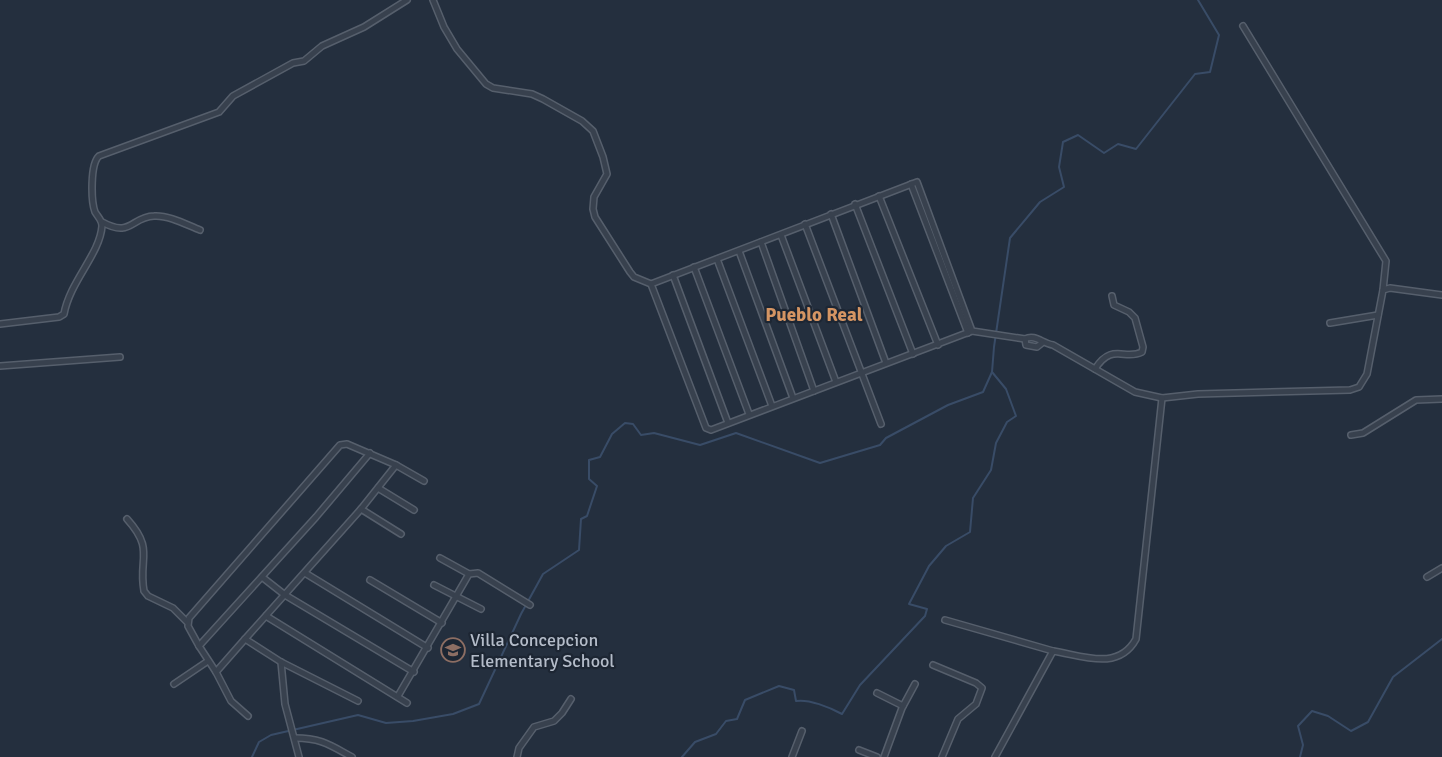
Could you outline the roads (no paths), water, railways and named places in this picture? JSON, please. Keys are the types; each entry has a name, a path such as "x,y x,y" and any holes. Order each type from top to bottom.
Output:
{"street":[{"path":"200,230 156,215 123,228 112,227 102,222 95,212 94,163 100,156 219,112 230,100 248,88 293,63 304,61 322,46 364,26 407,0"},
{"path":"433,0 444,28 456,49 486,84 493,88 532,94 582,121 592,131 603,157 607,174 593,202 595,217 634,277 651,284 717,260 855,204 917,182 970,332"},
{"path":"651,284 706,428 711,430 749,414 970,332 1025,339 1030,336 1037,338 1042,343 1052,345 1135,392 1162,398 1198,394 1350,390 1359,387 1367,374 1383,290 1386,261 1243,26"},
{"path":"879,196 938,345"},
{"path":"855,204 913,354"},
{"path":"831,214 886,363"},
{"path":"0,324 59,317 64,314 68,298 78,276 98,241 102,222"},
{"path":"806,224 881,424"},
{"path":"780,235 836,382"},
{"path":"761,242 814,391"},
{"path":"739,251 793,398"},
{"path":"717,260 772,406"},
{"path":"694,268 749,414"},
{"path":"673,275 728,423"},
{"path":"1383,290 1390,288 1442,295"},
{"path":"1095,369 1098,364 1112,354 1118,352 1137,354 1142,352 1143,347 1135,318 1129,312 1114,305 1112,296"},
{"path":"1330,323 1378,315"},
{"path":"0,366 120,357"},
{"path":"945,620 1053,651 1102,661 1127,650 1136,639 1162,398"},
{"path":"1351,434 1363,433 1416,400 1442,399"},
{"path":"187,622 196,608 340,445 345,444 370,453 424,481"},
{"path":"199,646 370,453"},
{"path":"216,672 361,509 396,465"},
{"path":"378,488 414,510"},
{"path":"361,509 401,534"},
{"path":"127,519 143,540 145,551 144,592 148,596 173,608 187,622 231,701 248,716"},
{"path":"440,558 469,574 478,573 530,605"},
{"path":"1427,578 1442,568"},
{"path":"305,573 428,648"},
{"path":"398,696 428,648 469,574"},
{"path":"262,577 285,595 414,672"},
{"path":"370,580 442,623"},
{"path":"434,584 481,609"},
{"path":"266,616 407,703"},
{"path":"245,639 281,662 358,701"},
{"path":"995,757 1053,651"},
{"path":"174,684 208,661"},
{"path":"281,662 285,704 299,757"},
{"path":"933,665 976,683 982,688 976,704 958,719 942,757"},
{"path":"884,757 903,706 915,684"},
{"path":"877,693 903,706"},
{"path":"517,757 519,748 534,727 554,721 571,699"},
{"path":"792,757 802,731"},
{"path":"295,737 315,738 325,741 352,757"},
{"path":"860,750 876,757"}],"waterway":[{"path":"682,757 695,742 716,734 726,721 737,719 745,700 779,686 794,690 796,701 819,704 842,714 860,685 925,616 927,609 909,604 929,566 946,546 970,532 973,498 991,470 996,443 1007,422 1016,416 1006,389 992,372 1010,238 1040,202 1064,187 1059,167 1063,142 1078,135 1104,153 1118,144 1136,149 1195,74 1210,72 1219,35 1198,0"},
{"path":"252,757 259,742 271,735 358,715 386,723 413,721 453,714 479,704 521,614 543,574 579,550 581,519 587,516 597,486 589,479 589,460 600,457 612,434 625,423 633,424 641,435 654,433 700,445 736,433 820,463 880,445 886,438 948,405 983,392 992,372"},
{"path":"1300,757 1303,745 1298,726 1312,711 1328,716 1351,731 1368,722 1393,677 1442,639"}],"place":[{"name":"Villa Concepcion Elementary School","path":"453,650"}],"district":[{"name":"Pueblo Real","path":"814,315"}]}
